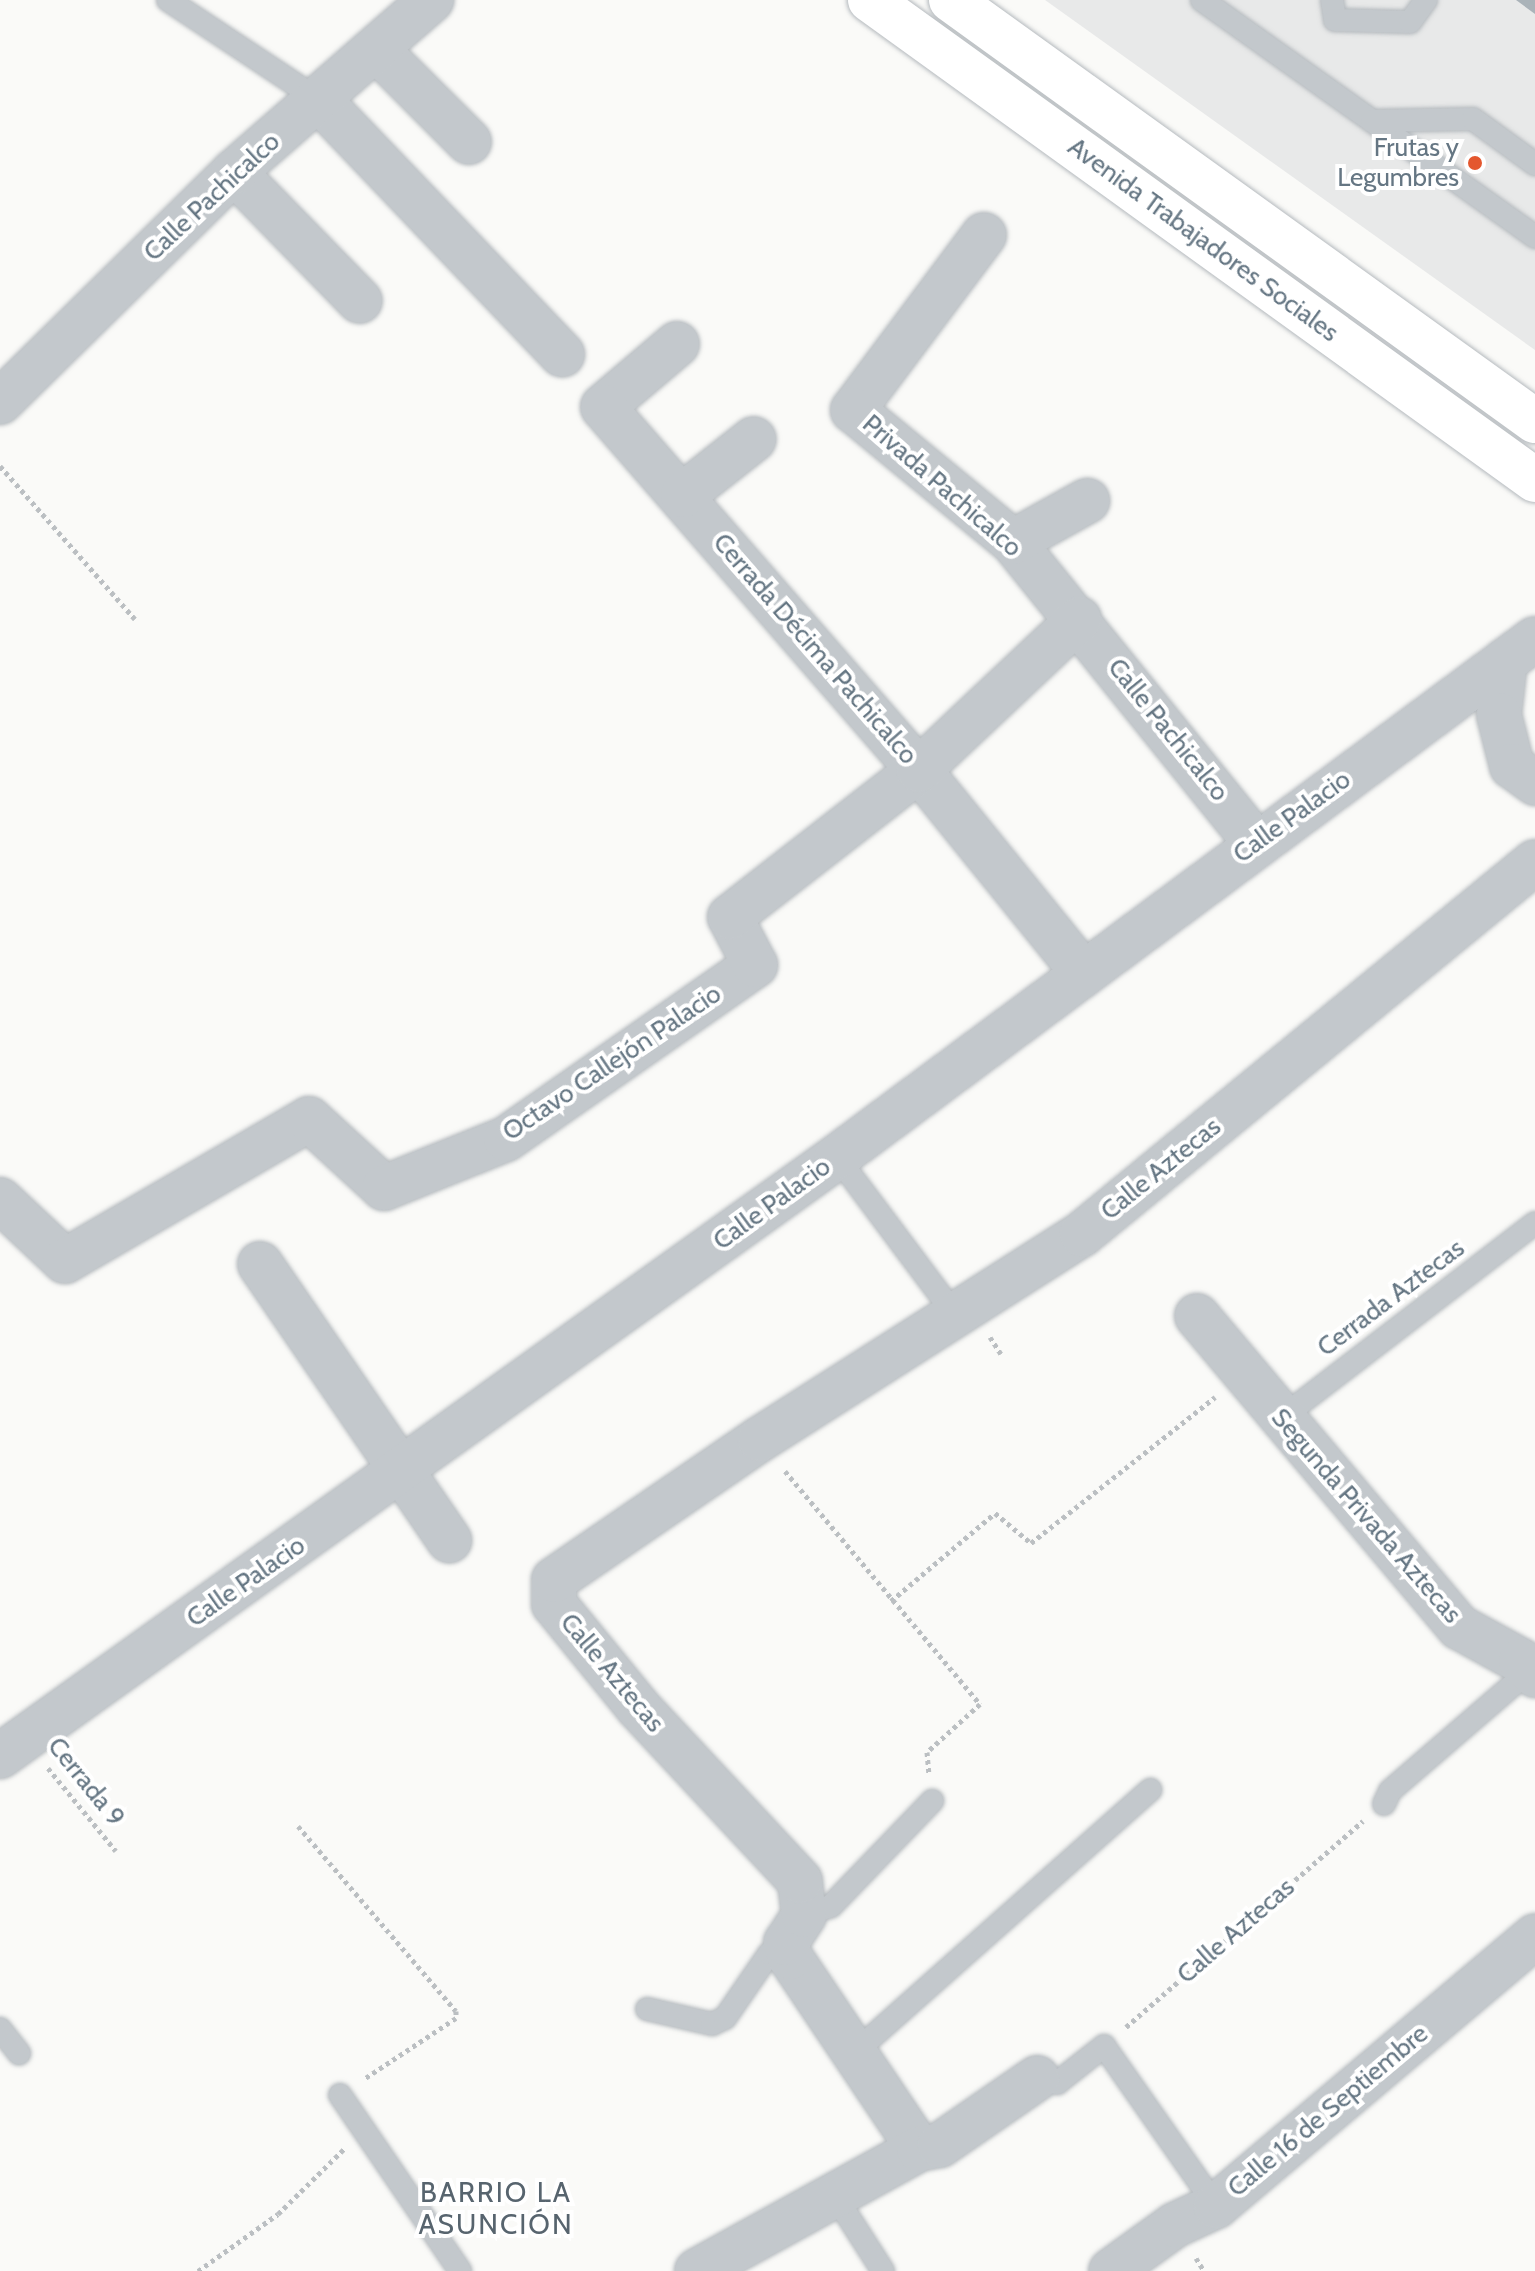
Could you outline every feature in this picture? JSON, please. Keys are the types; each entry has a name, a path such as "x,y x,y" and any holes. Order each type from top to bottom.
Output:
{"main road":[{"name":"Avenida Trabajadores Sociales","path":"870,0 1535,480"},
{"name":"Avenida Trabajadores Sociales","path":"951,0 1535,421"}],"street":[{"name":"Calle Pachicalco","path":"0,402 234,172 431,0"},
{"path":"377,50 469,142"},
{"path":"319,100 562,354"},
{"path":"234,172 360,301"},
{"name":"Privada Pachicalco","path":"984,235 853,410 1013,542 1079,619"},
{"name":"Cerrada Décima Pachicalco","path":"677,344 603,407 683,495 919,770 1082,971"},
{"path":"683,495 754,439"},
{"path":"1013,542 1087,501"},
{"name":"Calle Pachicalco","path":"1079,619 1256,843"},
{"name":"Octavo Callejón Palacio","path":"0,1200 65,1261 309,1119 384,1188 506,1139 755,965 730,917 919,770 1079,619"},
{"path":"1520,650 1499,715 1512,766 1535,783"},
{"name":"Calle Palacio","path":"12,1748 837,1157 1082,971 1520,650"},
{"name":"Calle Aztecas","path":"919,2149 855,2052 795,1929 800,1881 638,1707 554,1604 554,1580 760,1439 1082,1234 1535,862"},
{"path":"260,1264 449,1540"},
{"name":"Segunda Privada Aztecas","path":"1197,1316 1459,1627 1530,1664"},
{"name":"Calle 16 de Septiembre","path":"1111,2271 1175,2225 1216,2206 1535,1936"},
{"path":"697,2271 919,2149 940,2145 1037,2078"}],"lane":[{"path":"168,0 319,100"},
{"path":"1202,0 1225,10 1372,121 1535,237"},
{"path":"1332,0 1335,20 1410,22 1426,0"},
{"path":"1372,121 1473,119 1535,164"},
{"path":"837,1157 956,1316"},
{"name":"Cerrada Aztecas","path":"1281,1418 1535,1223"},
{"path":"1384,1804 1390,1791 1530,1664"},
{"path":"855,2052 1150,1790"},
{"path":"647,2009 712,2024 725,2018 769,1954 795,1929 831,1906 932,1801"},
{"path":"0,2029 19,2053"},
{"path":"1037,2078 1057,2083 1104,2046 1216,2206"},
{"path":"340,2095 460,2271"},
{"path":"835,2196 883,2271"}],"path":[{"path":"0,466 135,619"},
{"path":"891,1601 995,1513 1031,1543 1244,1374"},
{"path":"760,1439 891,1601 980,1704 927,1752 932,1801"},
{"name":"Cerrada 9","path":"12,1748 116,1851"},
{"name":"Calle Aztecas","path":"1104,2046 1384,1804"},
{"path":"298,1826 456,2011 456,2018 340,2095"},
{"path":"198,2271 297,2197 363,2129"}],"shaded area":[{"path":"1045,0 1535,0 1535,350"}],"building":[{"path":"1516,0 1535,0 1535,14"}],"place":[{"name":"Frutas y Legumbres","path":"1475,163"}],"district":[{"name":"BARRIO LA ASUNCIÓN","path":"496,2208"}]}
